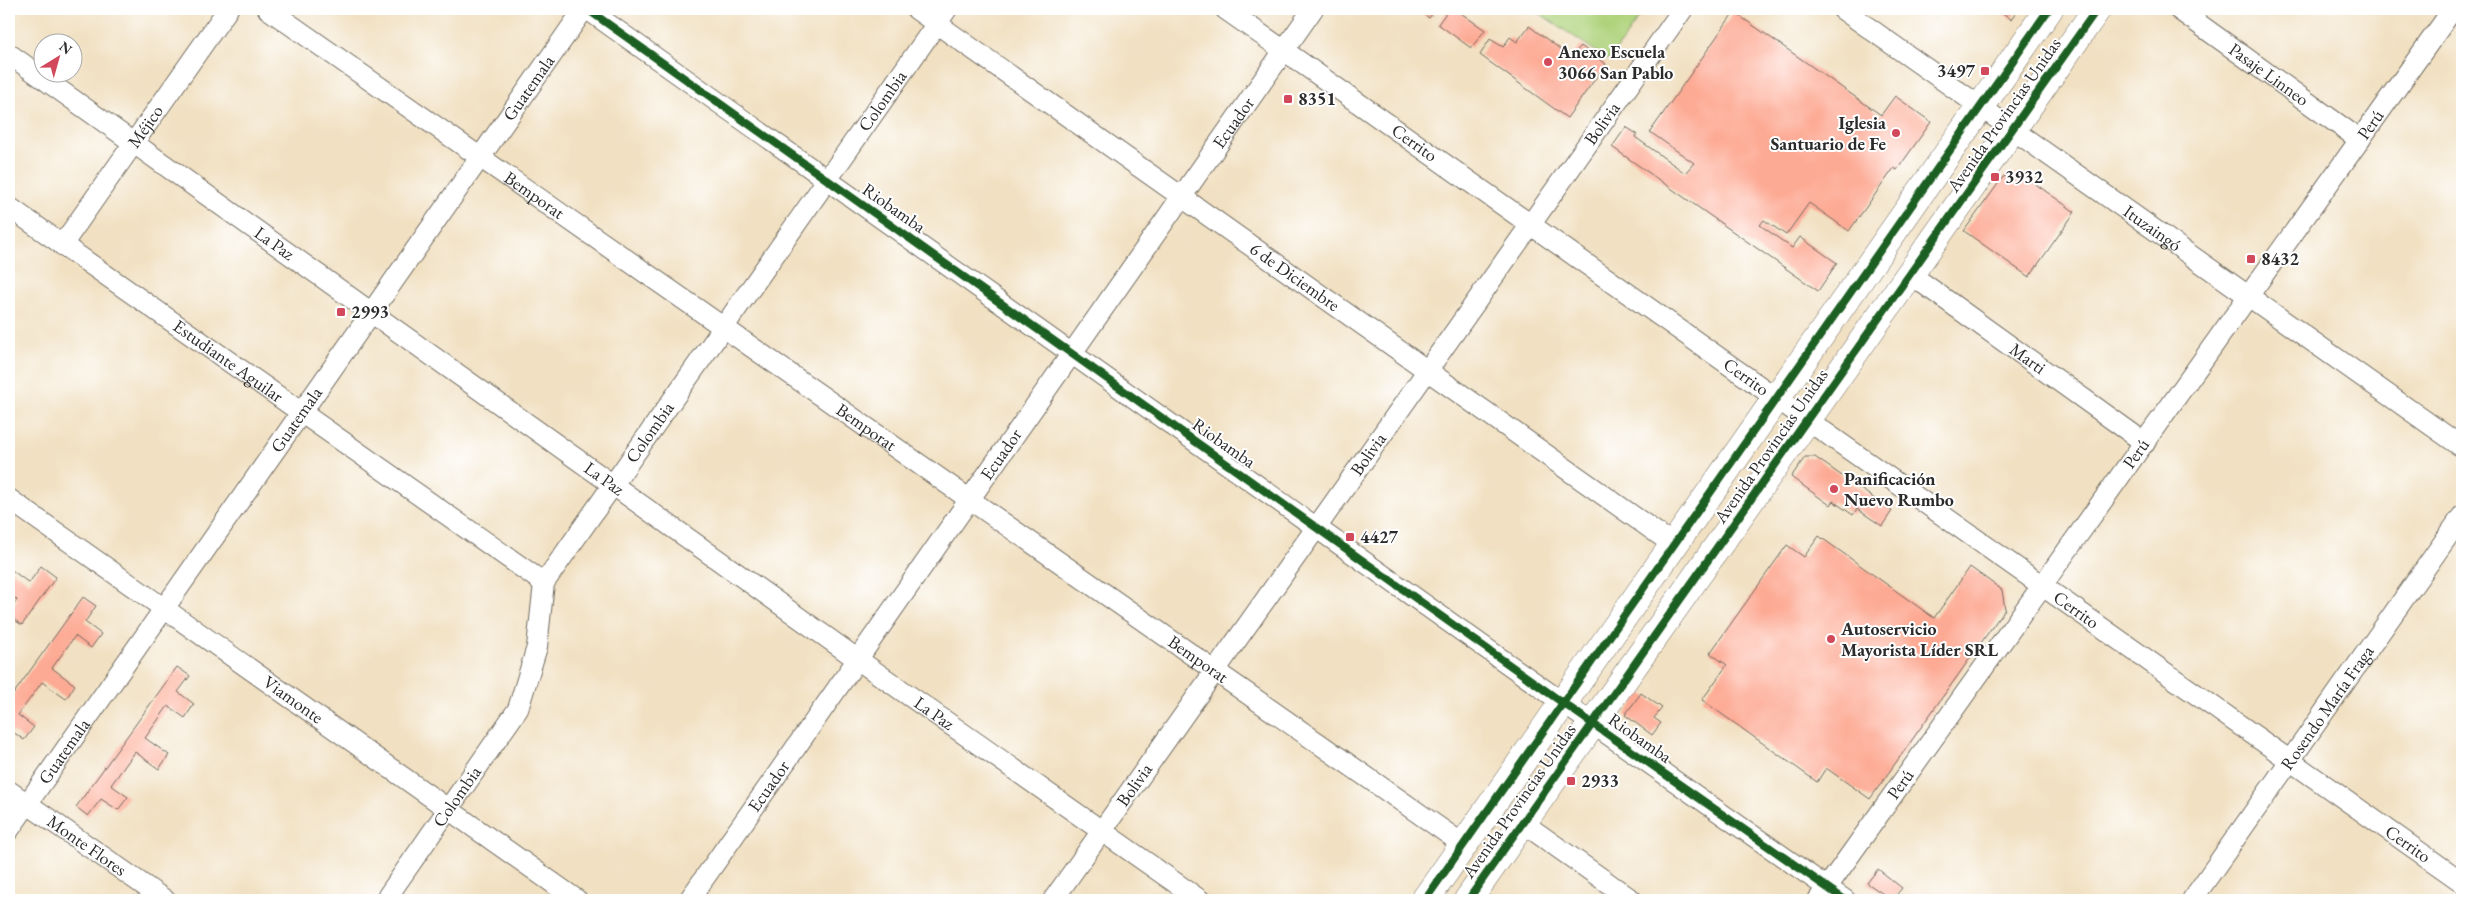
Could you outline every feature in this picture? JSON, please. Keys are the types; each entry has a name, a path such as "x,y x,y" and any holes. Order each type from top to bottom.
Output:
{"main road":[{"name":"Avenida Provincias Unidas","path":"1425,900 2049,9"},
{"name":"Avenida Provincias Unidas","path":"1468,900 2097,9"}],"street":[{"name":"Méjico","path":"62,244 228,9"},
{"name":"Bemporat","path":"268,9 1464,845"},
{"name":"Guatemala","path":"9,830 371,312 586,9"},
{"name":"Riobamba","path":"586,9 1563,703 1822,894 1845,900"},
{"name":"6 de Diciembre","path":"916,9 941,16 1182,197 1674,545"},
{"name":"Cerrito","path":"1225,9 2462,882"},
{"name":"Ecuador","path":"689,900 1313,9"},
{"name":"Bolivia","path":"1053,900 1683,9"},
{"name":"Ituzaingó","path":"1842,9 2462,447"},
{"name":"Pasaje Linneo","path":"2178,9 2360,140"},
{"name":"Perú","path":"1822,894 2453,9"},
{"name":"Colombia","path":"385,900 518,709 537,647 544,583 941,16"},
{"name":"La Paz","path":"9,54 613,485 1200,900"},
{"name":"Estudiante Aguilar","path":"9,207 544,583"},
{"name":"Marti","path":"1910,274 2145,443"},
{"name":"Viamonte","path":"9,499 577,900"},
{"name":"Rosendo María Fraga","path":"2192,900 2462,516"},
{"name":"Monte Flores","path":"9,791 165,900"},
{"path":"1522,822 1632,900"}],"green space":[{"path":"1533,9 1645,9 1609,60"}],"building":[{"path":"1416,9 1436,9 1429,18"},
{"path":"1449,9 1455,9 1485,30 1471,48 1438,24"},
{"path":"1997,9 2018,9 2011,19"},
{"path":"1734,12 1881,115 1895,96 1931,122 1897,170 1894,168 1849,231 1809,203 1786,235 1764,220 1760,225 1792,248 1800,237 1837,263 1818,291 1612,147 1626,127 1637,134 1635,137 1685,173 1694,163 1650,132"},
{"path":"1529,26 1571,57 1581,46 1606,64 1567,118 1480,55 1490,39 1503,47 1510,37 1517,42"},
{"path":"2020,173 2075,212 2029,277 1964,231 2003,177"},
{"name":"Panificación Nuevo Rumbo","path":"1805,457 1815,457 1892,511 1882,526 1857,509 1853,515 1833,501 1830,505 1791,477"},
{"path":"1819,536 1934,618 1970,567 2002,590 2005,609 1870,799 1826,768 1817,782 1702,700 1727,665 1710,653 1787,545 1804,557"},
{"path":"41,566 56,577 22,625 9,616 9,611 17,600 9,593 9,568 29,583"},
{"path":"83,597 96,606 85,622 101,634 91,648 75,636 52,668 75,685 66,699 42,682 18,715 34,727 24,740 9,729 9,700"},
{"path":"177,667 190,676 178,692 194,704 185,718 168,706 145,738 169,755 159,769 135,752 111,785 128,797 118,810 101,799 88,816 76,807"},
{"path":"1641,693 1662,708 1654,718 1661,723 1652,735 1625,715"},
{"path":"1878,869 1902,888 1892,900 1867,883"}],"cycle path":[{"path":"587,9 1563,703 1845,900"},
{"path":"1425,900 2049,9"},
{"path":"1468,900 2097,9"}],"place":[{"name":"Anexo Escuela 3066 San Pablo","path":"1548,62"},
{"name":"3497","path":"1985,71"},
{"name":"8351","path":"1288,99"},
{"name":"Iglesia Santuario de Fe","path":"1896,133"},
{"name":"3932","path":"1995,177"},
{"name":"8432","path":"2251,259"},
{"name":"2993","path":"341,312"},
{"name":"Panificación Nuevo Rumbo","path":"1834,489"},
{"name":"4427","path":"1350,537"},
{"name":"Autoservicio Mayorista Líder SRL","path":"1831,639"},
{"name":"2933","path":"1571,781"}]}
